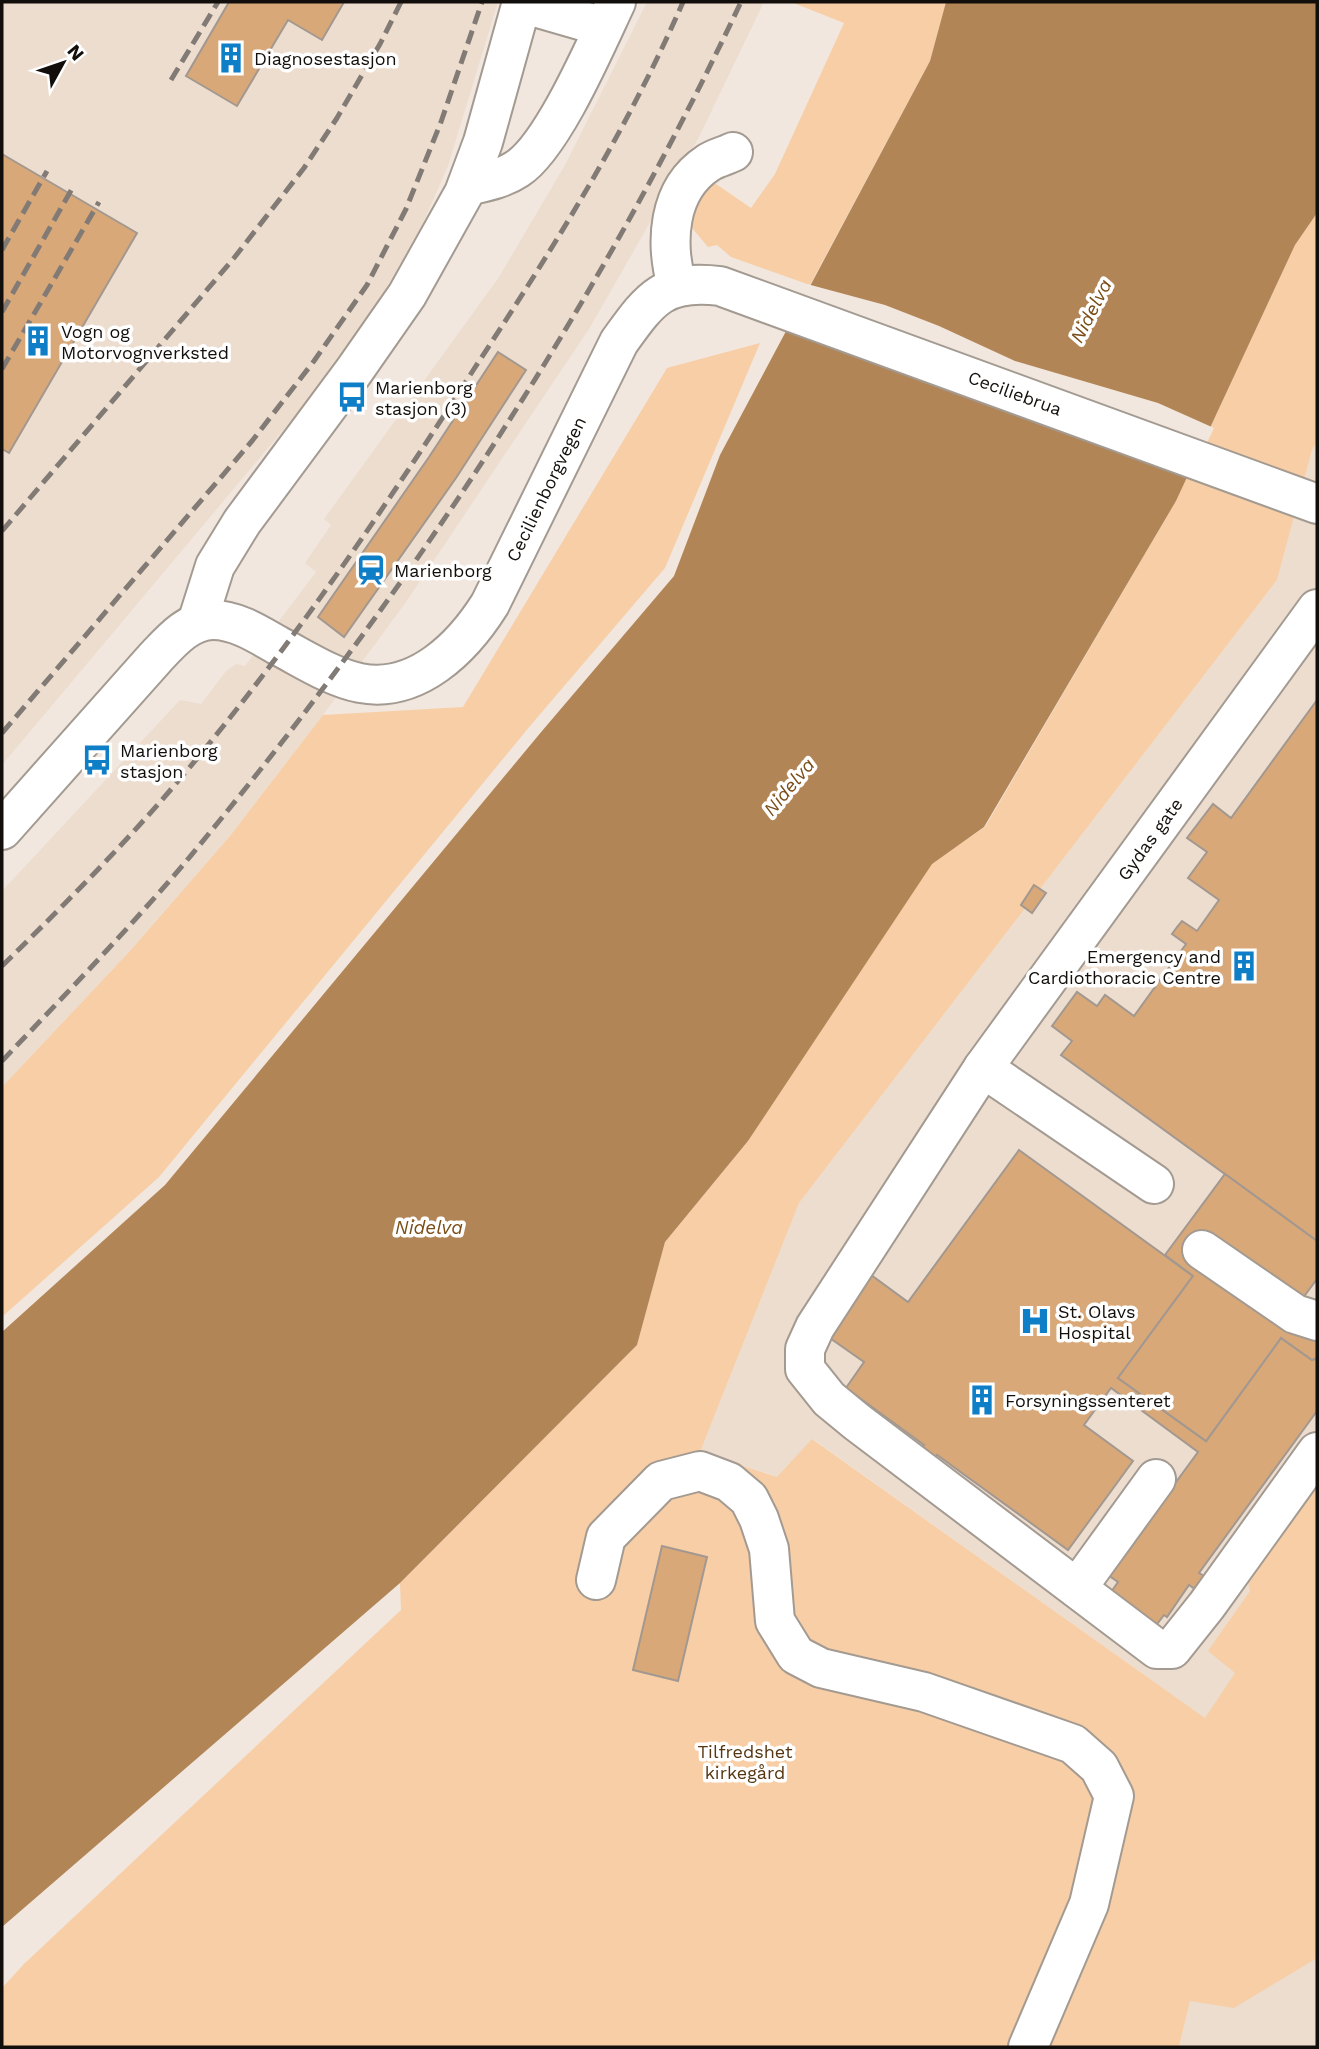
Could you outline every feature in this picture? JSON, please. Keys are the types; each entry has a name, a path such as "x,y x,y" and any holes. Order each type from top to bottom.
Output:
{"street":[{"path":"2,830 171,641 197,623 215,566 242,522 407,295 467,186 483,142 521,3 610,14 590,59 536,152 520,167 503,177 467,186"},
{"path":"677,286 671,263 670,239 678,197 691,177 708,163 733,152"},
{"name":"Ceciliebrua","path":"677,286 697,283 720,286 1313,502"},
{"name":"Cecilienborgvegen","path":"197,623 211,620 237,625 324,669 363,684 397,681 415,676 433,666 465,640 490,604 619,342 646,306 661,293 677,286"},
{"name":"Gydas gate","path":"1077,1588 829,1398 805,1369 806,1349 815,1327 983,1069 1317,609"},
{"path":"983,1069 1154,1184"},
{"path":"1202,1250 1295,1314 1317,1321"},
{"path":"1156,1479 1077,1588 1157,1649 1172,1649 1317,1452"},
{"path":"596,1580 606,1537 661,1481 700,1471 729,1482 749,1499 769,1549 775,1621 796,1654 821,1668 924,1692 1073,1744 1099,1767 1114,1796 1089,1904 1028,2047"}],"shaded area":[{"path":"2,2 498,2 448,166 423,223 374,310 310,398 2,765"},
{"path":"647,2 764,2 699,137 589,329 406,602 230,836 130,951 2,1087 2,891 180,700 201,704 226,671 236,664 245,666 316,572 305,563 331,525 324,519 499,277 565,165"},
{"name":"St. Olavs Hospital","path":"1317,442 1317,2047 1179,2047 1190,2001 1205,1718 813,1439 778,1477 700,1452 799,1203 1277,580 1312,450"}],"green space":[{"path":"791,2 946,2 930,61 810,285 731,257 717,245 708,247 687,222 700,185 716,184 751,208 775,174 844,23"},
{"name":"Tilfredshet kirkegård","path":"1317,213 1317,442 1312,450 1277,580 799,1203 700,1452 777,1477 812,1439 1205,1718 1235,1673 1208,1651 1250,1591 1244,1565 1317,1464 1317,1958 1234,2008 1190,2001 1179,2047 2,2047 2,1988 24,1964 401,1610 400,1583 637,1345 665,1242 748,1141 932,863 985,827 1176,501 1295,245"},
{"path":"760,343 665,568 530,726 159,1177 2,1317 2,1087 130,951 230,836 323,715 463,707 667,368"}],"water":[{"name":"Nidelva","path":"946,2 1317,2 1317,213 1295,245 1176,501 984,827 932,864 748,1141 665,1242 637,1345 400,1583 2,1927 2,1332 165,1185 674,576 720,455 930,61"}],"pier":[{"path":"807,284 885,305 1015,361 1158,403 1214,428 1191,477 783,328"}],"building":[{"name":"Diagnosestasjon","path":"229,2 344,2 322,40 288,20 237,106 186,76"},
{"name":"Vogn og Motorvognverksted","path":"2,154 137,233 9,453 2,449"},
{"path":"498,352 526,370 456,478 344,637 318,617"},
{"name":"Emergency and Cardiothoracic Centre","path":"1317,700 1317,1241 1061,1055 1072,1041 1052,1026 1077,992 1097,1006 1105,995 1134,1016 1186,944 1172,934 1177,927 1182,921 1197,931 1219,900 1188,878 1207,852 1187,838 1213,804 1231,818"},
{"path":"1034,885 1046,893 1032,913 1021,905"},
{"name":"Forsyningssenteret","path":"1019,1150 1193,1276 1118,1378 1206,1441 1281,1338 1317,1361 1317,1411 1199,1573 1206,1577 1196,1590 1189,1585 1167,1617 1164,1615 1154,1628 1109,1595 1118,1582 1108,1575 1198,1452 1111,1388 1084,1425 1133,1461 1068,1550 937,1455 930,1465 917,1455 924,1445 846,1388 864,1362 827,1336 871,1275 908,1302"},
{"path":"1225,1174 1317,1241 1317,1279 1291,1314 1317,1334 1317,1358 1312,1360 1281,1338 1206,1441 1118,1378 1193,1276 1165,1255"},
{"path":"662,1546 707,1557 678,1681 633,1670"}],"railway":[{"path":"171,80 218,2"},
{"path":"2,531 234,258 304,168 337,118 401,2"},
{"path":"2,733 252,441 314,361 367,285 406,209 441,122 482,2"},
{"path":"2,966 115,852 179,780 258,681 333,579 440,422 559,235 637,98 683,2"},
{"path":"2,1061 183,865 342,663 417,558 558,342 623,231 684,118 741,2"},
{"path":"2,250 47,171"},
{"path":"2,312 73,187"},
{"path":"2,369 99,202"}],"place":[{"name":"Diagnosestasjon","path":"231,58"},
{"name":"Vogn og Motorvognverksted","path":"38,341"},
{"name":"Marienborg stasjon (3)","path":"352,397"},
{"name":"Marienborg","path":"371,570"},
{"name":"Marienborg stasjon","path":"97,760"},
{"name":"Emergency and Cardiothoracic Centre","path":"1244,966"},
{"name":"St. Olavs Hospital","path":"1035,1321"},
{"name":"Forsyningssenteret","path":"982,1400"}]}
